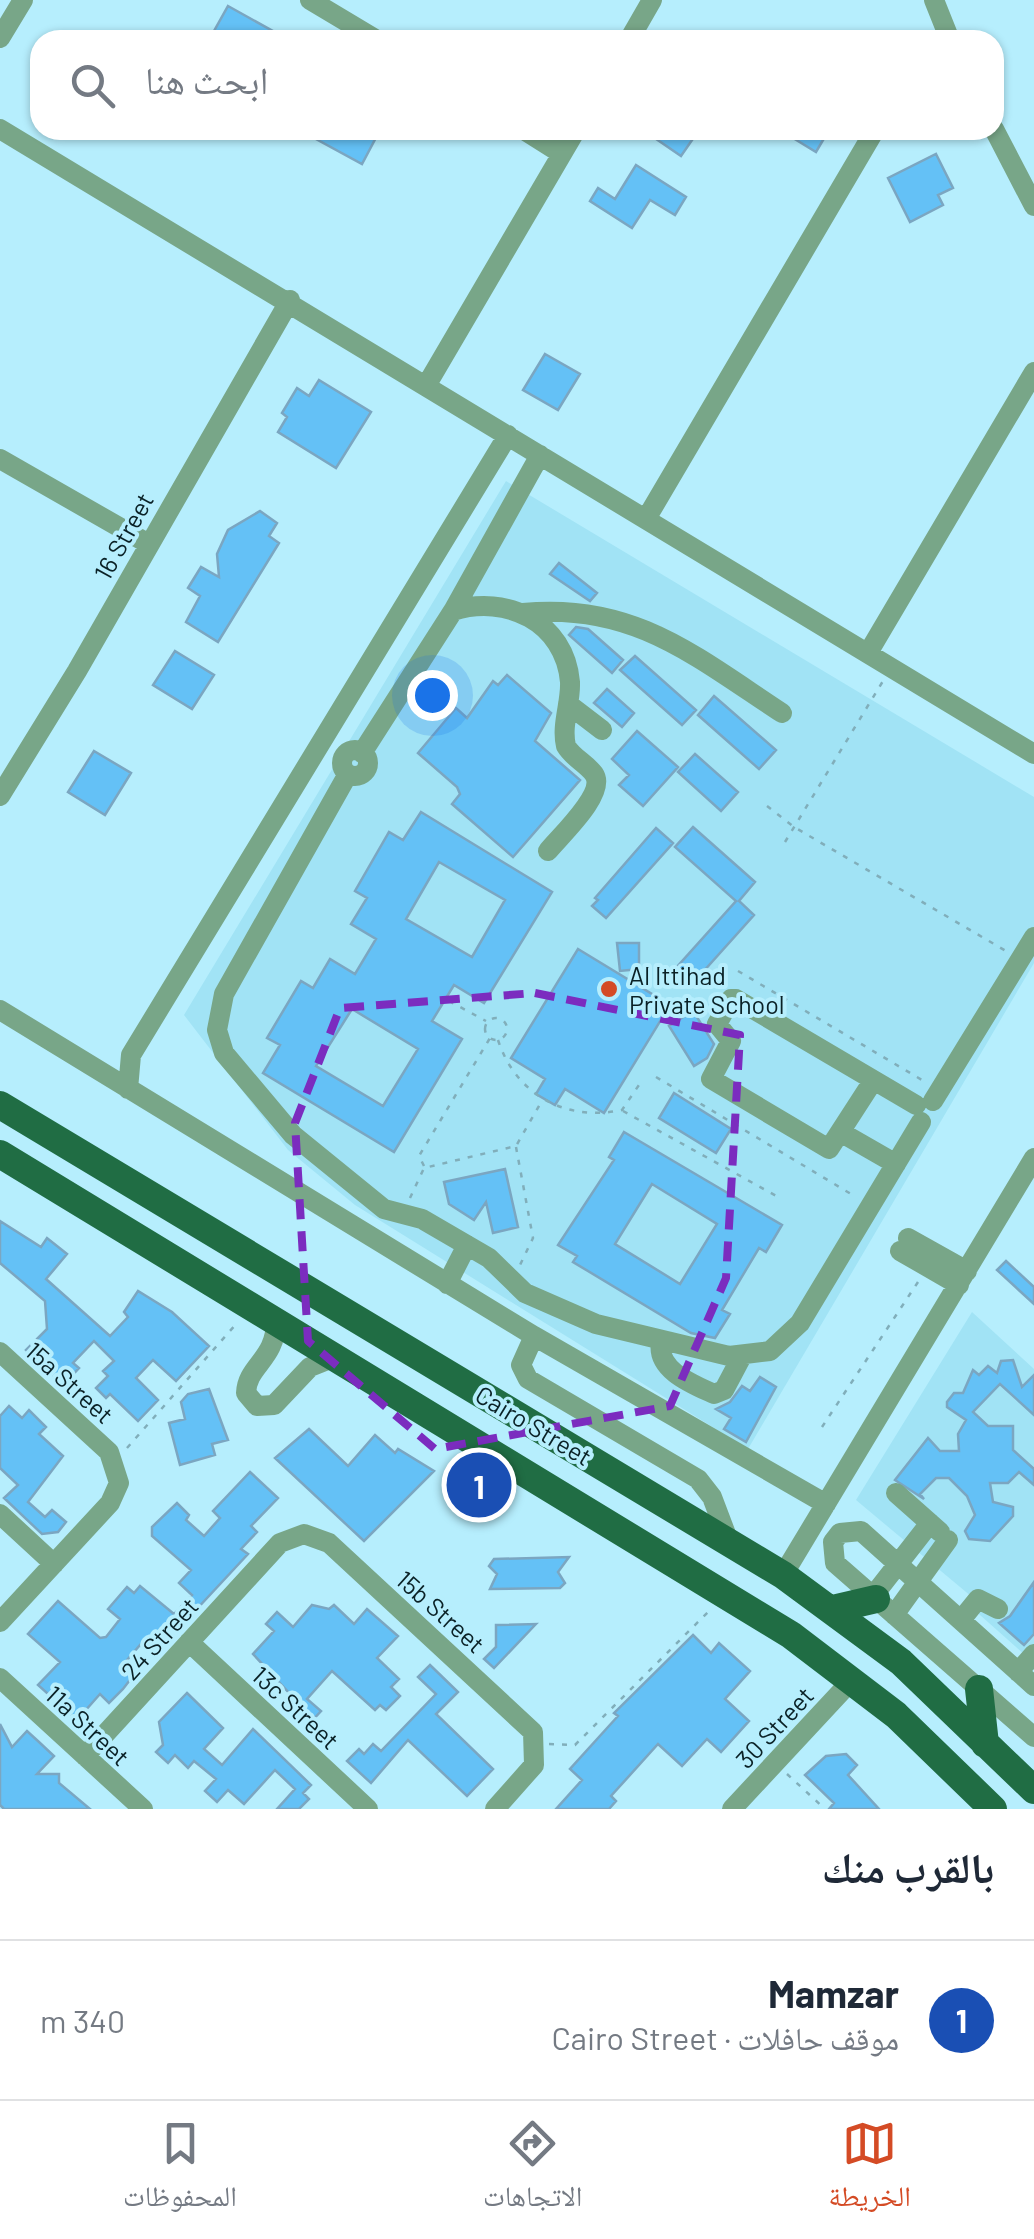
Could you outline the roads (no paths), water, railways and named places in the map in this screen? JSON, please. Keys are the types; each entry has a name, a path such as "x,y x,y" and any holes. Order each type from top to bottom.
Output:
{"main road":[{"path":"0,1086 9,1111"},
{"name":"Cairo Street","path":"9,1111 783,1575 900,1662 1034,1790"},
{"name":"Cairo Street","path":"0,1154 725,1594 852,1679 992,1809"},
{"path":"366,1378 358,1363 360,1356 374,1348 547,1447 594,1461"},
{"path":"833,1610 881,1604"},
{"path":"979,1689 985,1744"}],"street":[{"path":"0,38 22,0"},
{"path":"310,0 360,30"},
{"path":"342,19 353,0"},
{"path":"635,30 652,0"},
{"path":"934,0 946,30"},
{"path":"0,128 1033,753"},
{"path":"540,140 562,154"},
{"path":"426,386 570,140"},
{"path":"646,519 869,140"},
{"path":"1000,140 1034,206"},
{"name":"16 Street","path":"0,796 77,671 147,543 290,300"},
{"path":"868,654 1034,372"},
{"path":"128,1089 131,1054 508,435"},
{"path":"540,455 453,611 362,753 368,761 366,770 358,776 348,774 224,994 216,1030 224,1053 293,1135 375,1203 422,1218 498,1265 525,1293 566,1312 661,1342 742,1356 770,1351 787,1340 871,1206 927,1105 1034,937"},
{"path":"0,459 147,543"},
{"path":"453,611 488,604 524,613 582,611 639,624 782,713"},
{"path":"524,613 552,636 562,651 568,668 566,746 593,772 597,790 548,851"},
{"path":"568,704 602,730"},
{"path":"873,1081 829,1149 711,1079 731,1041 718,1030 718,1019 736,999 873,1081 927,1105"},
{"path":"0,1010 447,1284 826,1504"},
{"path":"98,1069 131,1054"},
{"path":"842,1133 896,1164"},
{"path":"783,1575 1034,1158"},
{"path":"447,1284 467,1245"},
{"path":"904,1245 963,1278 927,1268 904,1245"},
{"path":"264,1314 274,1347 246,1384 246,1393 257,1406 274,1405 310,1367 336,1357"},
{"path":"534,1336 522,1358 528,1380 698,1479 712,1497 729,1542"},
{"path":"661,1342 660,1355 666,1366 714,1394 724,1390 742,1356"},
{"name":"15a Street","path":"0,1352 116,1461 120,1483 110,1503 54,1564"},
{"path":"881,1604 918,1580 950,1541 896,1494"},
{"path":"0,1514 54,1564 0,1622"},
{"path":"881,1604 898,1563 930,1523"},
{"path":"1034,1654 1026,1679 861,1531 850,1529 833,1542 835,1563 1034,1737"},
{"name":"15b Street","path":"270,1552 280,1543 304,1534 329,1543 526,1722 537,1742 534,1765 495,1809"},
{"name":"24 Street","path":"85,1756 270,1552"},
{"path":"961,1620 978,1599 998,1609"},
{"name":"13c Street","path":"189,1642 368,1809"},
{"name":"11a Street","path":"0,1678 142,1809"},
{"name":"30 Street","path":"732,1809 852,1679"}],"place":[{"name":"Al Ittihad Private School","path":"609,989"},
{"name":"Mamzar","path":"479,1485"}]}
